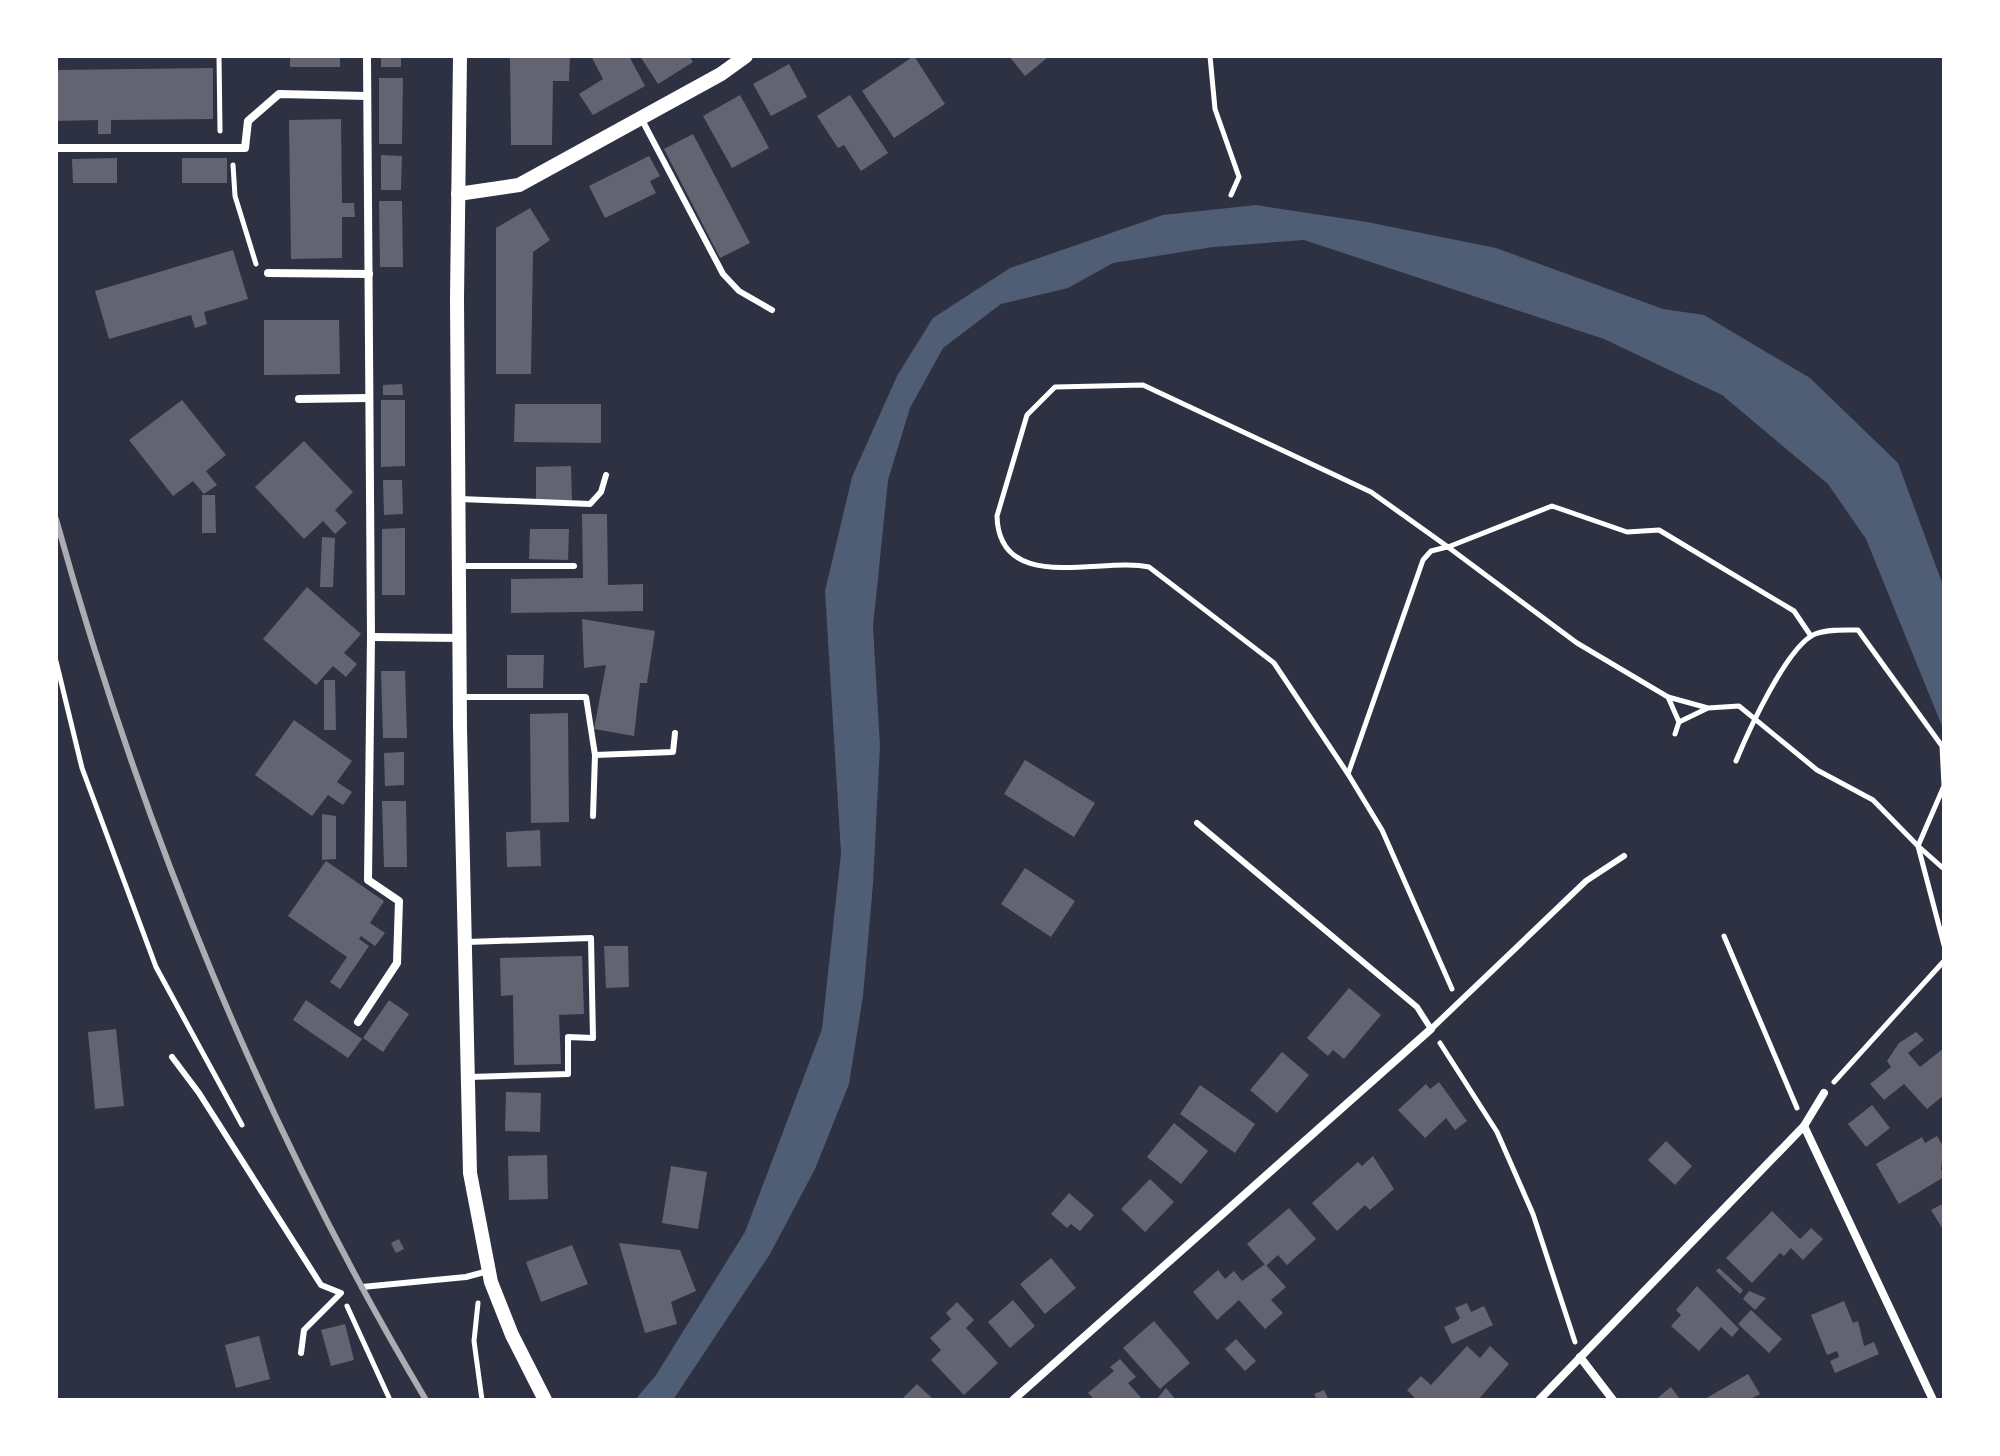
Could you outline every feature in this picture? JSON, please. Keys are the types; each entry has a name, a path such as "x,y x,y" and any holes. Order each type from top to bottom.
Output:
{"street":[{"path":"358,1022 397,963 399,901 368,880 371,637 367,56"},
{"path":"460,56 460,697 470,1173 490,1277 512,1335 545,1400"},
{"path":"458,194 519,185 746,56"},
{"path":"56,148 245,148 248,121 279,94 367,96"},
{"path":"268,273 369,274"},
{"path":"299,399 368,398"},
{"path":"371,637 460,638"},
{"path":"1013,1400 1431,1029"},
{"path":"1539,1400 1804,1126 1824,1093"},
{"path":"1804,1126 1933,1400"},
{"path":"1580,1357 1613,1400"}],"lane":[{"path":"641,118 723,274 739,291 772,310"},
{"path":"460,499 590,504 601,492 606,475"},
{"path":"460,566 574,566"},
{"path":"460,697 586,697 595,755 593,816"},
{"path":"595,755 673,752 675,733"},
{"path":"1197,823 1417,1007 1431,1029 1586,881 1624,856"},
{"path":"467,942 591,938 593,1038 568,1037 568,1074 467,1077"},
{"path":"172,1057 199,1093 321,1285 341,1293 304,1330 301,1353"},
{"path":"362,1287 490,1277"}],"path":[{"path":"219,56 220,148"},
{"path":"1210,56 1215,109 1239,177 1231,195"},
{"path":"232,148 235,196 257,268 268,273"},
{"path":"1458,1004 1382,830 1274,663 1149,567 1132,563 1078,570 1048,567 1023,562 1006,545 997,531 997,516 1027,415 1055,387 1143,385 1371,492 1577,643 1668,697 1708,708 1739,706 1755,716 1817,770 1873,800 1944,869"},
{"path":"1348,774 1423,560 1431,551 1552,506 1627,532 1659,530 1794,611 1811,636"},
{"path":"1736,761 1755,716 1778,677 1811,636 1826,631 1858,630 1942,746 1944,786 1918,846 1944,945"},
{"path":"56,661 82,768 156,967 201,1056 249,1137"},
{"path":"1668,697 1679,722 1675,734"},
{"path":"1679,722 1708,708"},
{"path":"1724,936 1804,1126"},
{"path":"1824,1093 1944,961"},
{"path":"1431,1029 1497,1132 1533,1214 1580,1357"},
{"path":"482,1400 476,1372 475,1307 490,1277"},
{"path":"341,1293 390,1400"}],"water":[{"path":"1256,205 1367,222 1496,248 1663,309 1704,315 1810,378 1898,463 1944,588 1944,731 1866,539 1828,484 1722,395 1604,339 1304,240 1213,247 1113,263 1068,288 1001,304 943,348 910,408 888,480 873,627 880,746 873,884 863,996 849,1084 815,1169 770,1254 673,1400 635,1400 656,1375 745,1232 822,1029 841,853 825,591 852,477 897,376 933,318 1010,268 1163,215"}],"building":[{"path":"290,56 340,56 340,67 290,67"},
{"path":"381,56 401,56 401,67 381,67"},
{"path":"510,56 570,56 569,81 553,81 552,145 511,145"},
{"path":"591,56 629,56 645,86 593,115 579,94 603,79"},
{"path":"640,56 689,56 693,62 658,84"},
{"path":"914,56 945,104 894,138 862,91"},
{"path":"1009,56 1045,56 1047,58 1025,76"},
{"path":"789,64 807,97 771,116 753,84"},
{"path":"213,68 213,119 111,120 111,134 98,134 98,120 56,121 56,70"},
{"path":"379,78 403,78 402,144 379,144"},
{"path":"740,95 769,148 732,168 703,116"},
{"path":"850,95 888,153 861,171 844,145 838,148 817,116"},
{"path":"341,119 342,203 354,203 355,217 342,217 342,258 291,259 289,120"},
{"path":"693,134 750,243 720,258 664,149"},
{"path":"381,155 402,156 401,190 381,190"},
{"path":"649,156 660,176 650,181 656,193 605,218 589,186"},
{"path":"117,158 117,183 73,183 72,159"},
{"path":"182,158 227,158 227,183 182,183"},
{"path":"379,201 402,201 403,267 380,267"},
{"path":"530,208 550,240 533,252 531,374 496,374 496,228"},
{"path":"233,250 248,299 204,312 207,324 195,328 191,315 109,339 95,291"},
{"path":"264,320 339,320 340,374 264,375"},
{"path":"402,384 403,395 383,395 383,385"},
{"path":"182,400 226,455 206,471 217,485 204,494 193,481 173,496 129,440"},
{"path":"381,400 405,400 405,466 381,467"},
{"path":"515,404 601,404 601,443 514,442"},
{"path":"304,441 353,492 335,510 347,523 335,534 323,521 304,539 255,487"},
{"path":"571,466 572,500 536,501 536,467"},
{"path":"383,480 402,480 403,514 384,515"},
{"path":"202,495 215,495 216,533 202,533"},
{"path":"582,514 607,514 608,585 643,584 643,611 511,613 511,579 583,578"},
{"path":"405,528 405,595 382,595 382,529"},
{"path":"530,529 569,529 568,560 529,559"},
{"path":"322,537 335,538 333,587 320,587"},
{"path":"307,587 361,634 344,653 357,664 346,677 333,666 316,685 263,639"},
{"path":"582,619 655,631 647,683 640,683 634,736 594,729 606,665 584,668"},
{"path":"507,655 544,655 543,688 507,688"},
{"path":"381,671 405,671 407,738 383,738"},
{"path":"324,680 335,680 336,730 324,730"},
{"path":"568,713 569,822 531,823 530,714"},
{"path":"294,720 352,761 337,782 352,792 343,805 328,795 312,816 255,775"},
{"path":"404,752 404,785 385,786 384,753"},
{"path":"1025,760 1095,803 1074,837 1004,794"},
{"path":"382,801 406,801 407,867 384,867"},
{"path":"322,814 336,816 336,859 322,860"},
{"path":"540,830 541,866 507,867 506,832"},
{"path":"326,861 384,901 370,923 385,933 375,946 361,936 359,939 369,946 340,989 330,982 347,957 288,916"},
{"path":"1025,868 1075,901 1051,937 1001,904"},
{"path":"604,946 628,946 629,987 606,988"},
{"path":"582,956 584,1014 559,1015 561,1064 514,1065 513,995 501,996 500,958"},
{"path":"1349,988 1381,1015 1344,1059 1333,1050 1328,1056 1307,1038"},
{"path":"306,1000 362,1039 348,1058 293,1020"},
{"path":"389,1000 409,1014 383,1052 363,1038"},
{"path":"116,1029 124,1106 95,1109 88,1032"},
{"path":"1916,1032 1924,1040 1908,1053 1920,1067 1944,1048 1944,1095 1927,1109 1904,1084 1884,1100 1870,1084 1891,1067 1887,1061 1899,1043"},
{"path":"1282,1052 1309,1075 1277,1113 1250,1090"},
{"path":"1439,1082 1467,1121 1455,1130 1446,1118 1425,1138 1398,1110 1426,1084 1430,1089"},
{"path":"1200,1085 1255,1124 1235,1153 1180,1114"},
{"path":"506,1092 541,1093 540,1132 505,1131"},
{"path":"1872,1105 1890,1128 1866,1147 1848,1124"},
{"path":"1174,1123 1208,1151 1181,1184 1147,1157"},
{"path":"1937,1136 1944,1148 1941,1169 1944,1177 1899,1204 1876,1164 1922,1137 1925,1143"},
{"path":"1666,1141 1692,1166 1675,1185 1648,1160"},
{"path":"547,1155 548,1199 509,1200 508,1156"},
{"path":"1373,1156 1394,1189 1370,1210 1365,1205 1337,1231 1312,1203 1358,1162 1362,1166"},
{"path":"671,1166 707,1172 698,1229 662,1223"},
{"path":"1150,1179 1174,1202 1145,1232 1121,1209"},
{"path":"1069,1193 1094,1215 1080,1231 1071,1224 1067,1228 1051,1214"},
{"path":"1944,1203 1944,1231 1931,1210"},
{"path":"1289,1208 1316,1239 1287,1265 1278,1255 1266,1266 1247,1244"},
{"path":"1772,1211 1800,1239 1811,1228 1823,1239 1803,1260 1791,1248 1784,1256 1780,1253 1752,1283 1726,1258"},
{"path":"399,1239 404,1249 396,1253 391,1243"},
{"path":"619,1243 680,1250 696,1291 671,1302 677,1324 645,1333"},
{"path":"572,1245 588,1284 541,1302 526,1262"},
{"path":"1051,1258 1076,1288 1045,1314 1020,1284"},
{"path":"1265,1264 1286,1287 1271,1300 1283,1313 1265,1329 1239,1300 1217,1320 1193,1292 1218,1270 1225,1279 1234,1271 1242,1281"},
{"path":"1719,1268 1743,1290 1740,1294 1716,1271"},
{"path":"1697,1286 1739,1329 1732,1337 1721,1327 1699,1351 1671,1326 1681,1315 1676,1310"},
{"path":"1749,1291 1766,1298 1755,1310 1743,1299"},
{"path":"1013,1300 1035,1326 1010,1348 988,1322"},
{"path":"1844,1301 1853,1323 1858,1321 1864,1346 1874,1342 1879,1354 1835,1373 1830,1361 1839,1357 1837,1351 1827,1355 1811,1315"},
{"path":"957,1302 974,1320 966,1328 998,1363 964,1395 931,1360 941,1350 930,1338 951,1319 946,1313"},
{"path":"1467,1303 1471,1312 1484,1306 1493,1325 1452,1344 1444,1327 1460,1318 1455,1308"},
{"path":"1751,1310 1782,1339 1769,1353 1738,1324"},
{"path":"1154,1321 1190,1363 1160,1389 1123,1348"},
{"path":"345,1324 354,1360 331,1366 321,1330"},
{"path":"259,1336 270,1379 236,1388 225,1345"},
{"path":"1236,1339 1256,1361 1245,1371 1225,1349"},
{"path":"1467,1346 1480,1358 1490,1346 1509,1364 1478,1400 1417,1400 1407,1390 1421,1376 1431,1385"},
{"path":"1120,1359 1136,1377 1128,1383 1143,1400 1095,1400 1088,1393 1114,1371 1110,1367"},
{"path":"1748,1374 1760,1394 1748,1400 1703,1400"},
{"path":"917,1384 934,1400 901,1400"},
{"path":"1671,1387 1679,1398 1655,1400"},
{"path":"1166,1388 1176,1400 1156,1400"},
{"path":"1324,1390 1329,1400 1317,1400 1314,1394"}],"railway":[{"path":"56,519 127,747 167,860 212,972 311,1190 426,1400"}]}
